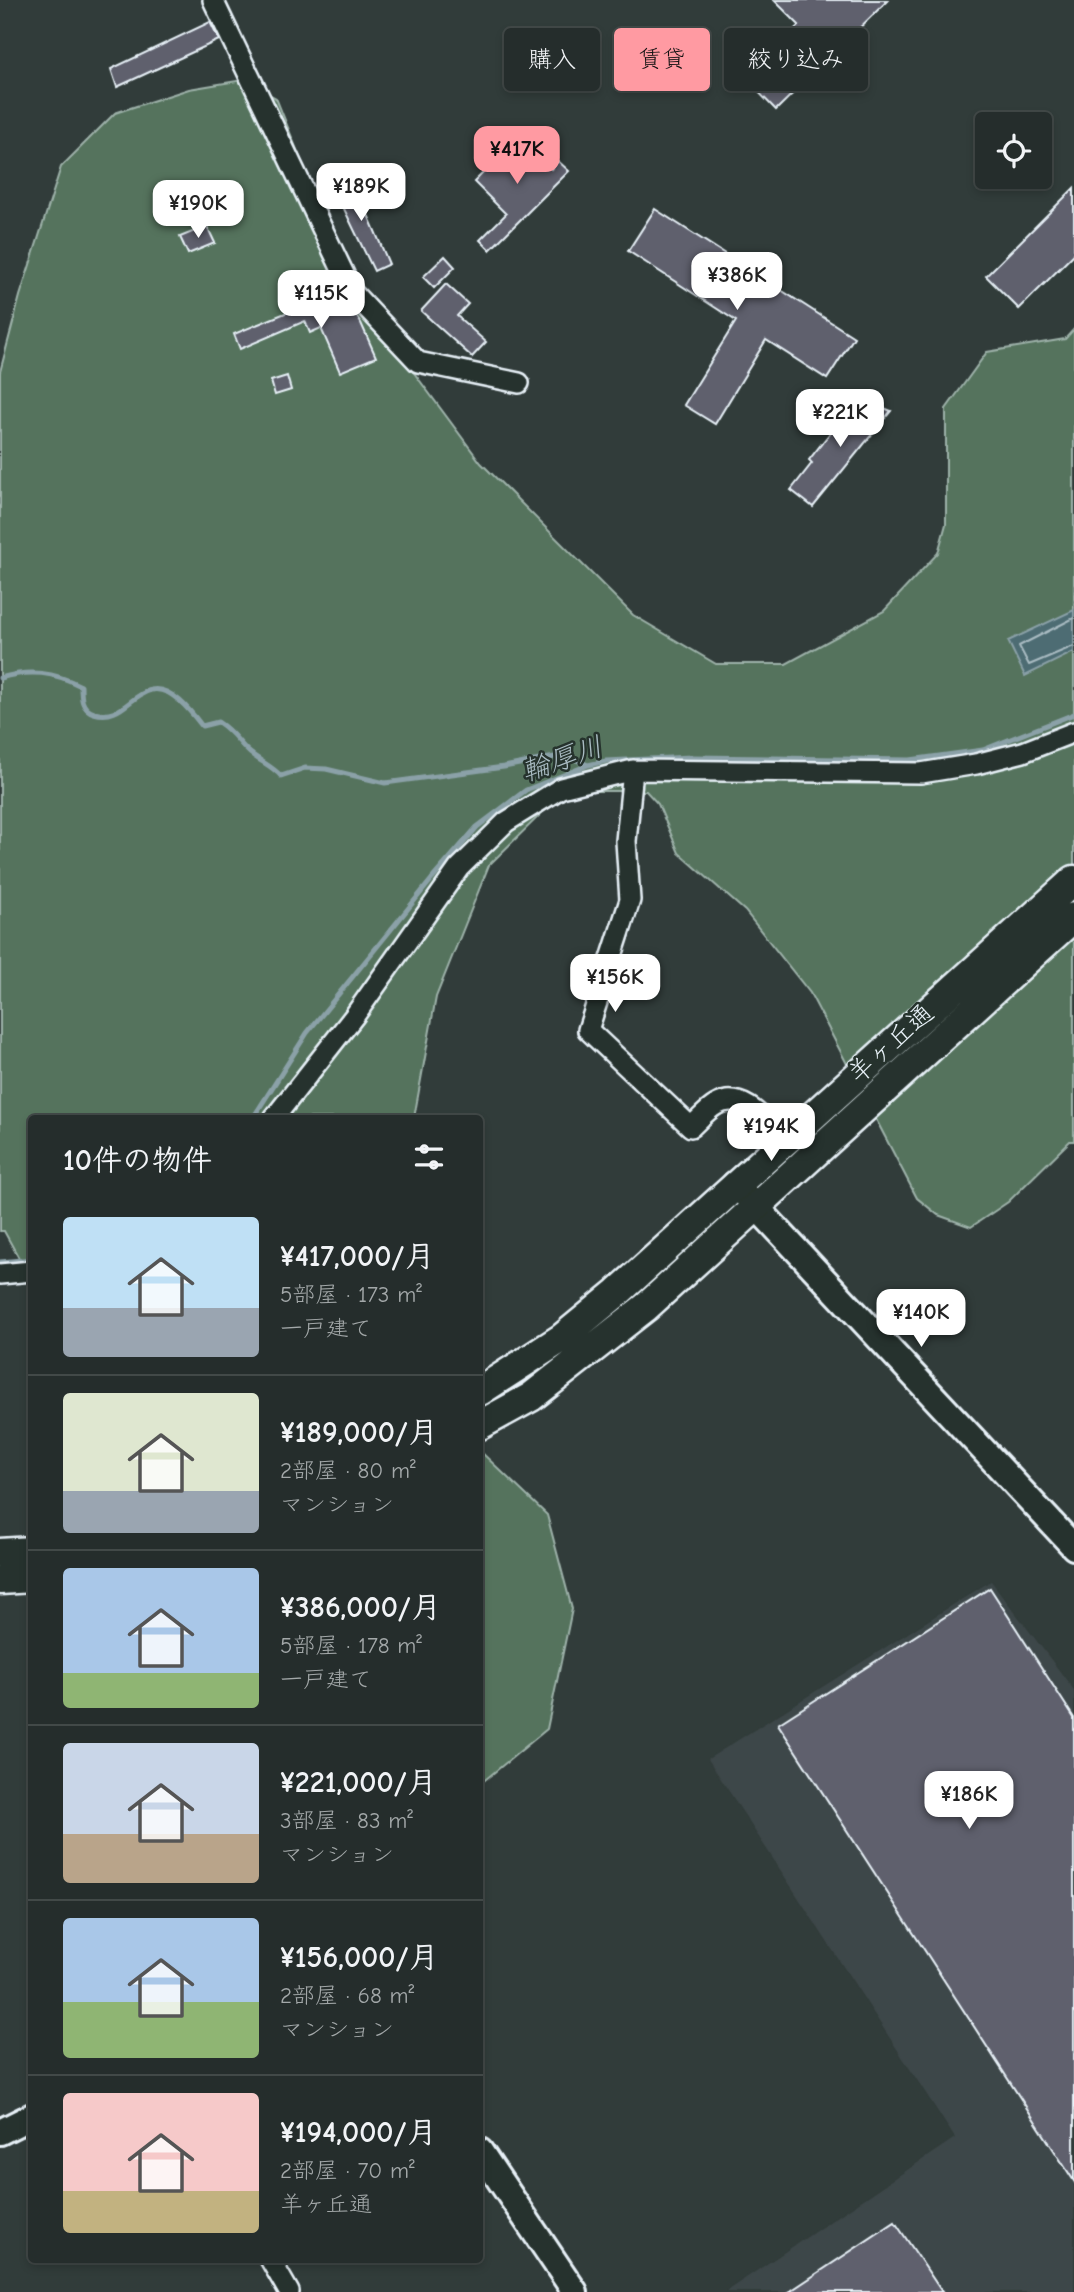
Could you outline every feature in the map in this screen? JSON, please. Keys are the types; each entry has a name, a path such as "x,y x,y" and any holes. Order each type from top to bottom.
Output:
{"main road":[{"name":"羊ヶ丘通","path":"483,1389 571,1331 618,1292 1074,880"},
{"name":"羊ヶ丘通","path":"483,1423 531,1396 646,1307 1074,918"},
{"path":"0,1553 28,1551"},
{"path":"0,1580 28,1577"}],"street":[{"path":"213,0 353,293 418,362 519,383"},
{"path":"276,1115 355,1015 459,868 506,822 561,788 633,770 922,773 1000,758 1074,732"},
{"path":"633,770 626,841 630,900 588,1030 691,1127 715,1105 739,1102 752,1107 784,1140"},
{"path":"735,1184 1074,1547"},
{"path":"0,1274 28,1271"},
{"path":"0,2132 28,2118"},
{"path":"483,2155 575,2292"},
{"path":"272,2263 289,2292"}],"shaded area":[{"path":"991,1581 1074,1690 1074,2292 725,2292 955,2138 708,1759"}],"green space":[{"path":"243,80 276,98 337,249 386,335 481,463 633,615 716,664 786,664 884,611 938,553 946,524 946,409 987,352 1065,339 1074,329 1074,1141 1070,1141 1008,1202 971,1227 938,1215 917,1198 810,993 745,911 679,853 658,804 646,791 576,791 547,808 489,865 436,997 415,1115 28,1115 28,1275 4,1231 0,1231 0,372 20,296 61,167 115,113 189,89"},
{"path":"483,1454 547,1515 572,1609 547,1729 483,1782"}],"water":[{"path":"1074,610 1074,652 1025,676 1008,641"}],"building":[{"path":"774,0 888,0 859,28 796,28 799,25"},
{"path":"210,22 219,40 117,87 111,69"},
{"path":"758,91 795,91 776,110"},
{"path":"519,137 551,169 558,161 569,171 490,250 480,240 506,214 474,182"},
{"path":"352,177 389,264 374,271 333,186"},
{"path":"1074,188 1074,254 1019,309 986,276"},
{"path":"655,209 854,337 827,379 766,340 715,424 684,405 736,321 628,251"},
{"path":"207,226 215,243 188,254 180,237"},
{"path":"445,256 455,267 434,288 423,277"},
{"path":"446,284 468,304 457,316 486,342 472,357 421,311"},
{"path":"339,291 361,323 376,357 340,372 321,328 310,333 305,321 240,349 234,334"},
{"path":"287,376 291,390 275,395 271,381"},
{"path":"858,397 891,411 813,507 791,490 812,463 809,460"},
{"path":"990,1588 1074,1718 1074,2181 778,1724"},
{"path":"895,2222 942,2292 789,2292"}],"waterway":[{"path":"0,678 22,673 42,673 61,678 81,686 86,709 103,715 118,711 136,697 151,690 166,692 180,701 202,726 218,722 224,726 250,753 281,776 305,768 326,769 385,783 504,767 565,755 588,765"},
{"name":"輪厚川","path":"255,1115 307,1033 432,879 477,827 526,790 588,765 606,761 692,757 910,760 983,750 1074,714"},
{"name":"輪厚川","path":"0,1262 28,1259"}]}
